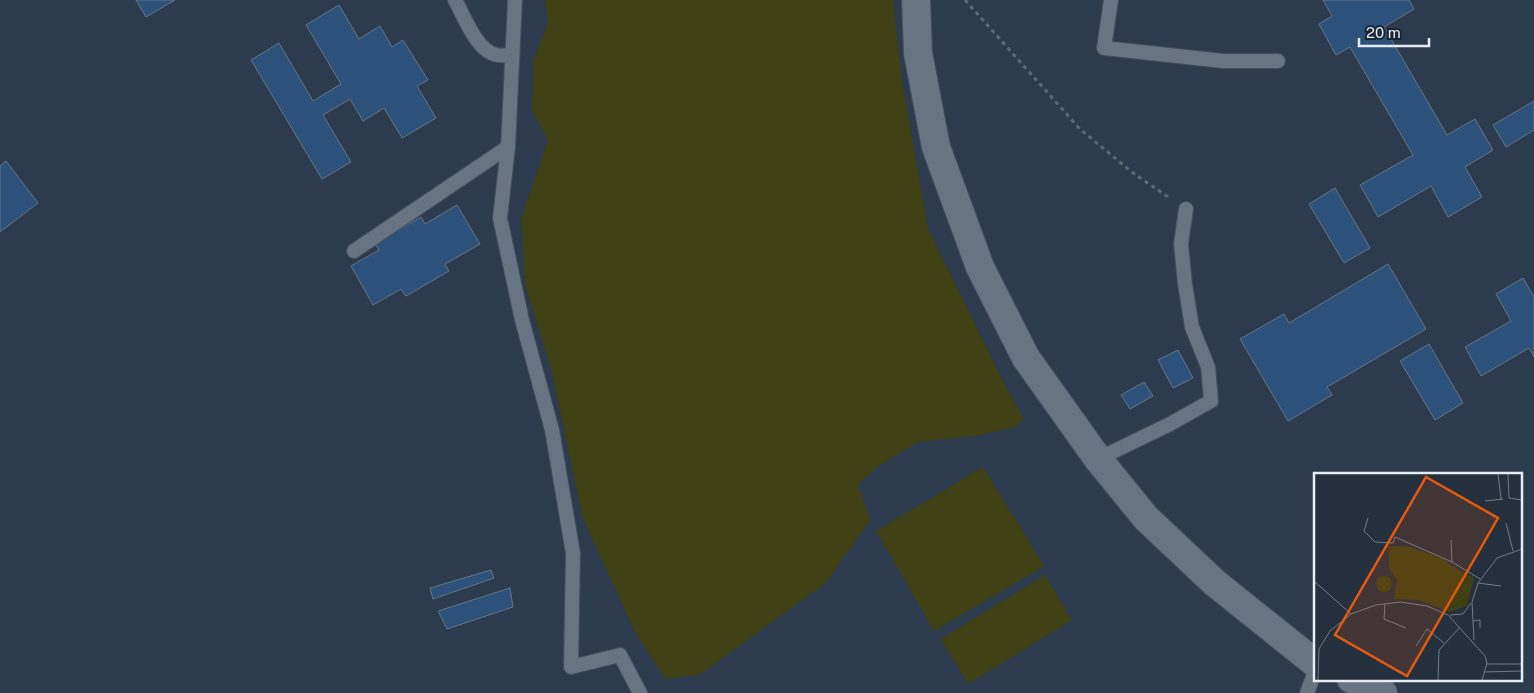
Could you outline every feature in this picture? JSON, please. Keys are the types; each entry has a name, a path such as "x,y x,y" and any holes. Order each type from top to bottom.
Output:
{"street":[{"path":"916,0 918,53 936,147 980,267 1026,358 1098,459 1146,518 1201,570 1314,662"},
{"path":"1353,680 1384,693"}],"lane":[{"path":"455,0 475,38 488,51 495,55 512,56"},
{"path":"515,0 508,147 500,218 522,320 552,430 573,553 571,667 620,655 640,693"},
{"path":"1111,0 1104,48 1223,61 1278,61"},
{"path":"354,251 508,147"},
{"path":"1098,459 1170,424 1211,400 1208,367 1192,327 1185,284 1181,244 1186,209"},
{"path":"1307,693 1314,675"}],"path":[{"path":"965,0 1080,128 1133,173 1186,209"}],"shaded area":[{"path":"0,0 1534,0 1534,693 0,693"},
{"path":"545,0 893,0 903,88 928,229 1004,383 1024,419 1015,427 976,436 918,442 876,468 858,484 870,520 826,583 699,675 666,679 636,634 583,519 551,368 525,285 521,219 548,140 532,110 533,61 548,23"},
{"path":"983,467 1044,566 934,631 876,531"},
{"path":"1045,575 1072,620 968,684 941,639"}],"building":[{"path":"136,0 175,0 146,17"},
{"path":"1323,0 1409,0 1414,9 1384,27 1447,135 1475,119 1493,150 1465,167 1482,197 1448,217 1431,186 1378,217 1360,185 1413,155 1350,47 1336,55 1319,24 1332,16"},
{"path":"339,5 359,39 380,26 392,47 403,40 428,80 417,86 436,118 402,138 384,108 363,121 350,99 323,115 351,162 322,179 251,60 279,43 313,101 341,84 306,25"},
{"path":"1534,101 1534,130 1506,147 1493,125"},
{"path":"6,161 38,203 0,232 0,166"},
{"path":"1335,188 1370,248 1344,263 1309,204"},
{"path":"457,205 480,244 445,264 449,271 406,296 401,289 373,305 351,266 379,250 375,243 421,217 425,224"},
{"path":"1388,264 1426,329 1327,387 1332,395 1288,421 1240,339 1284,314 1289,323"},
{"path":"1523,278 1534,297 1534,357 1529,348 1481,376 1465,347 1511,321 1496,294"},
{"path":"1429,344 1463,403 1435,420 1400,361"},
{"path":"1178,350 1193,378 1173,388 1158,360"},
{"path":"1144,382 1153,396 1130,409 1121,395"},
{"path":"491,570 494,578 433,599 430,588"},
{"path":"510,588 513,607 447,629 438,611"}]}
